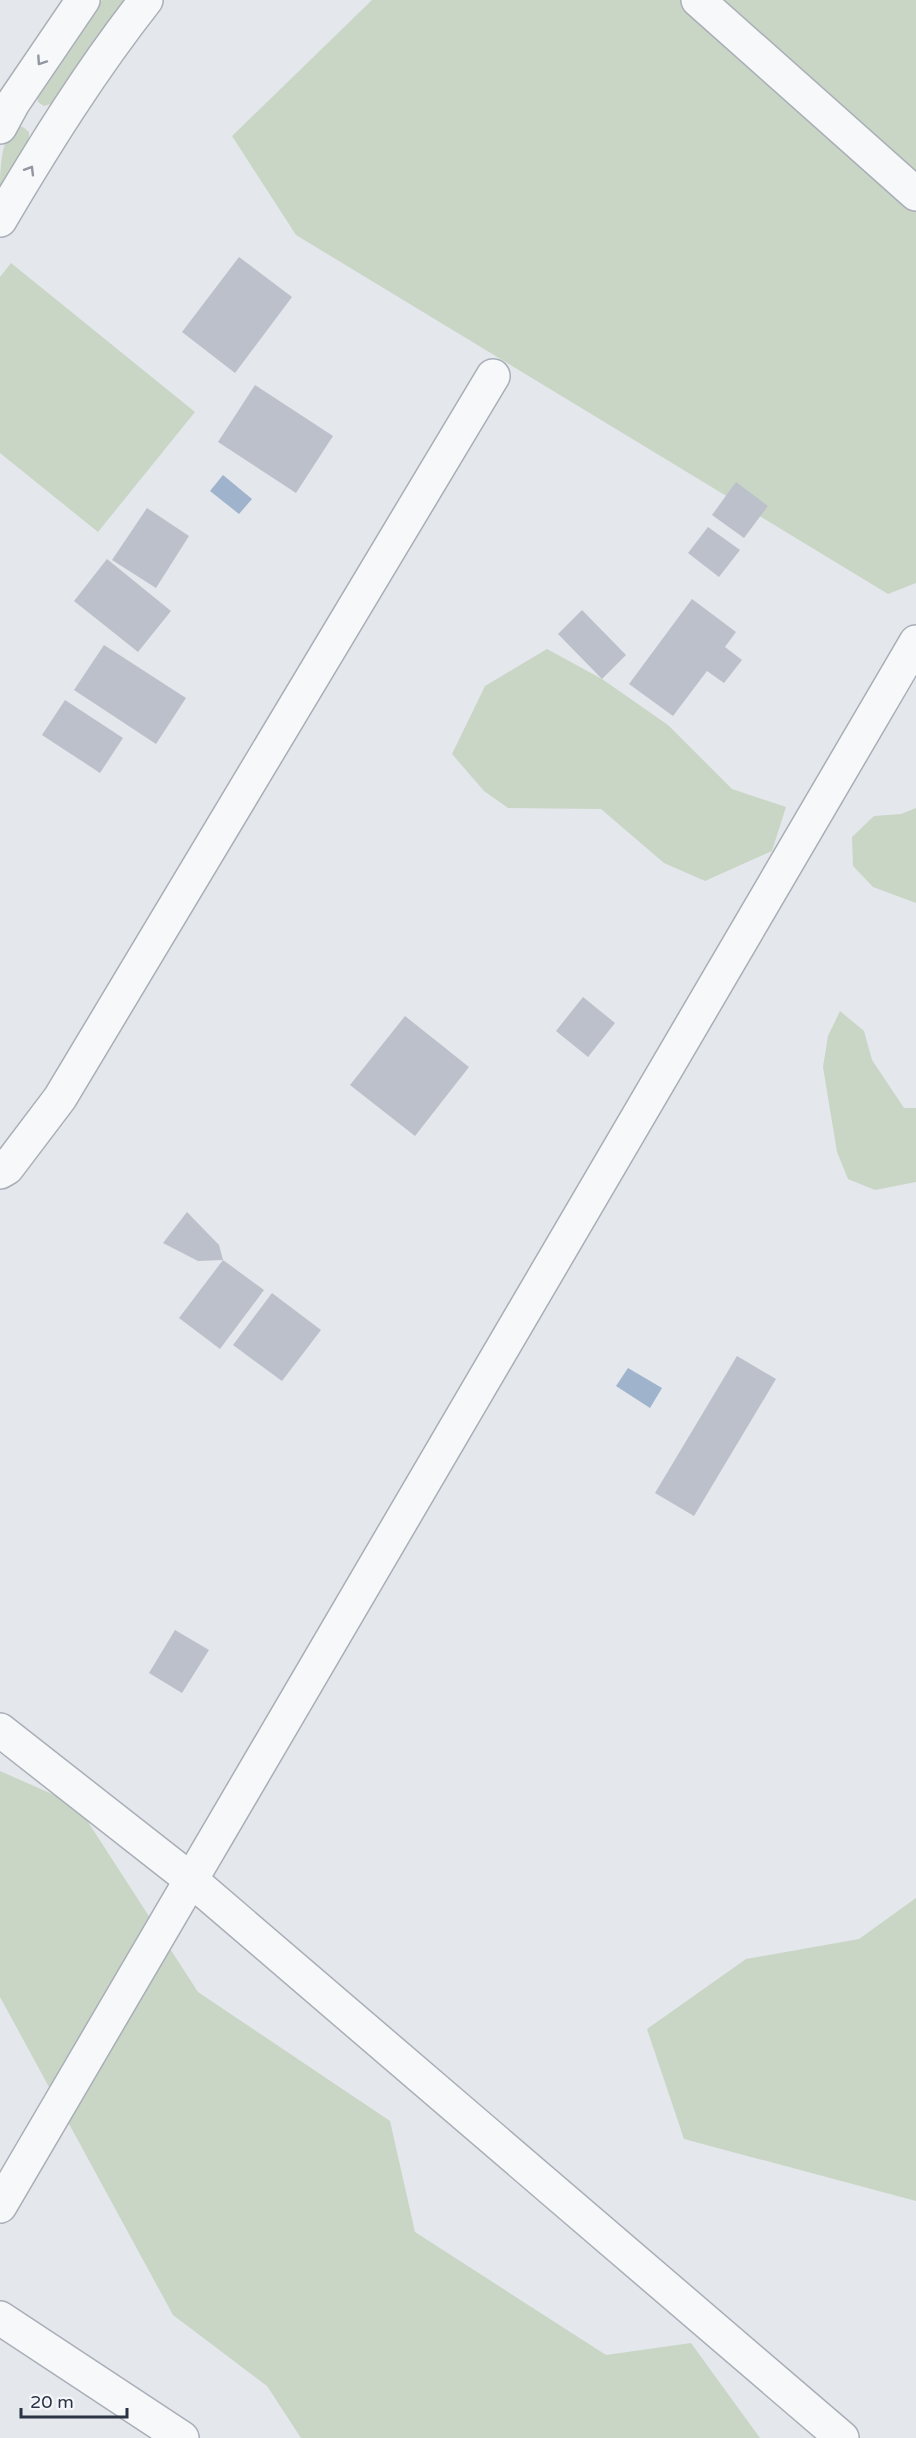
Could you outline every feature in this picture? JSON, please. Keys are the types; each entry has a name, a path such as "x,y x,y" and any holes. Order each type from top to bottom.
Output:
{"street":[{"path":"54,130 7,115 83,0"},
{"path":"0,220 54,130 112,43 146,0"},
{"path":"698,0 916,194"},
{"path":"0,1172 7,1168 60,1098 493,376"},
{"path":"0,2206 916,642"},
{"path":"0,1730 190,1879 842,2438"},
{"path":"0,2318 182,2438"}],"green space":[{"path":"102,0 129,0 54,103 44,106 38,102 36,91"},
{"path":"372,0 916,0 916,583 888,594 296,235 232,136"},
{"path":"18,126 29,132 29,144 0,193 4,146 12,131"},
{"path":"11,263 195,412 98,532 0,453 0,277"},
{"path":"547,649 602,679 668,725 732,789 786,807 772,851 705,881 664,863 601,809 508,808 484,791 452,754 485,686"},
{"path":"916,808 916,903 873,887 853,866 852,837 874,816 901,814"},
{"path":"840,1011 864,1031 872,1060 904,1108 916,1108 916,1182 875,1190 848,1179 837,1152 823,1067 828,1036"},
{"path":"0,1771 77,1805 198,1992 390,2121 415,2232 606,2355 691,2343 760,2438 301,2438 267,2386 173,2315 0,1997"},
{"path":"916,1898 916,2201 684,2139 647,2029 746,1959 859,1939"}],"water":[{"path":"223,475 252,499 239,514 210,491"},
{"path":"628,1368 662,1388 650,1408 616,1386"}],"building":[{"path":"239,257 292,297 235,373 182,332"},
{"path":"255,385 333,436 296,493 218,442"},
{"path":"736,482 768,506 744,538 712,515"},
{"path":"147,508 189,536 156,588 112,560"},
{"path":"708,527 740,550 719,577 688,553"},
{"path":"107,559 171,611 138,652 74,601"},
{"path":"692,599 736,632 725,647 742,660 724,683 707,671 673,716 629,684"},
{"path":"582,610 626,655 602,679 558,634"},
{"path":"104,645 186,698 156,744 74,690"},
{"path":"65,700 123,738 100,773 42,735"},
{"path":"583,997 615,1023 588,1057 556,1031"},
{"path":"405,1016 469,1067 415,1136 350,1085"},
{"path":"187,1212 219,1245 223,1260 198,1261 163,1243"},
{"path":"223,1260 264,1290 220,1349 179,1318"},
{"path":"272,1293 321,1330 282,1381 233,1345"},
{"path":"737,1356 776,1379 694,1516 655,1493"},
{"path":"175,1630 209,1650 182,1693 149,1673"}]}
